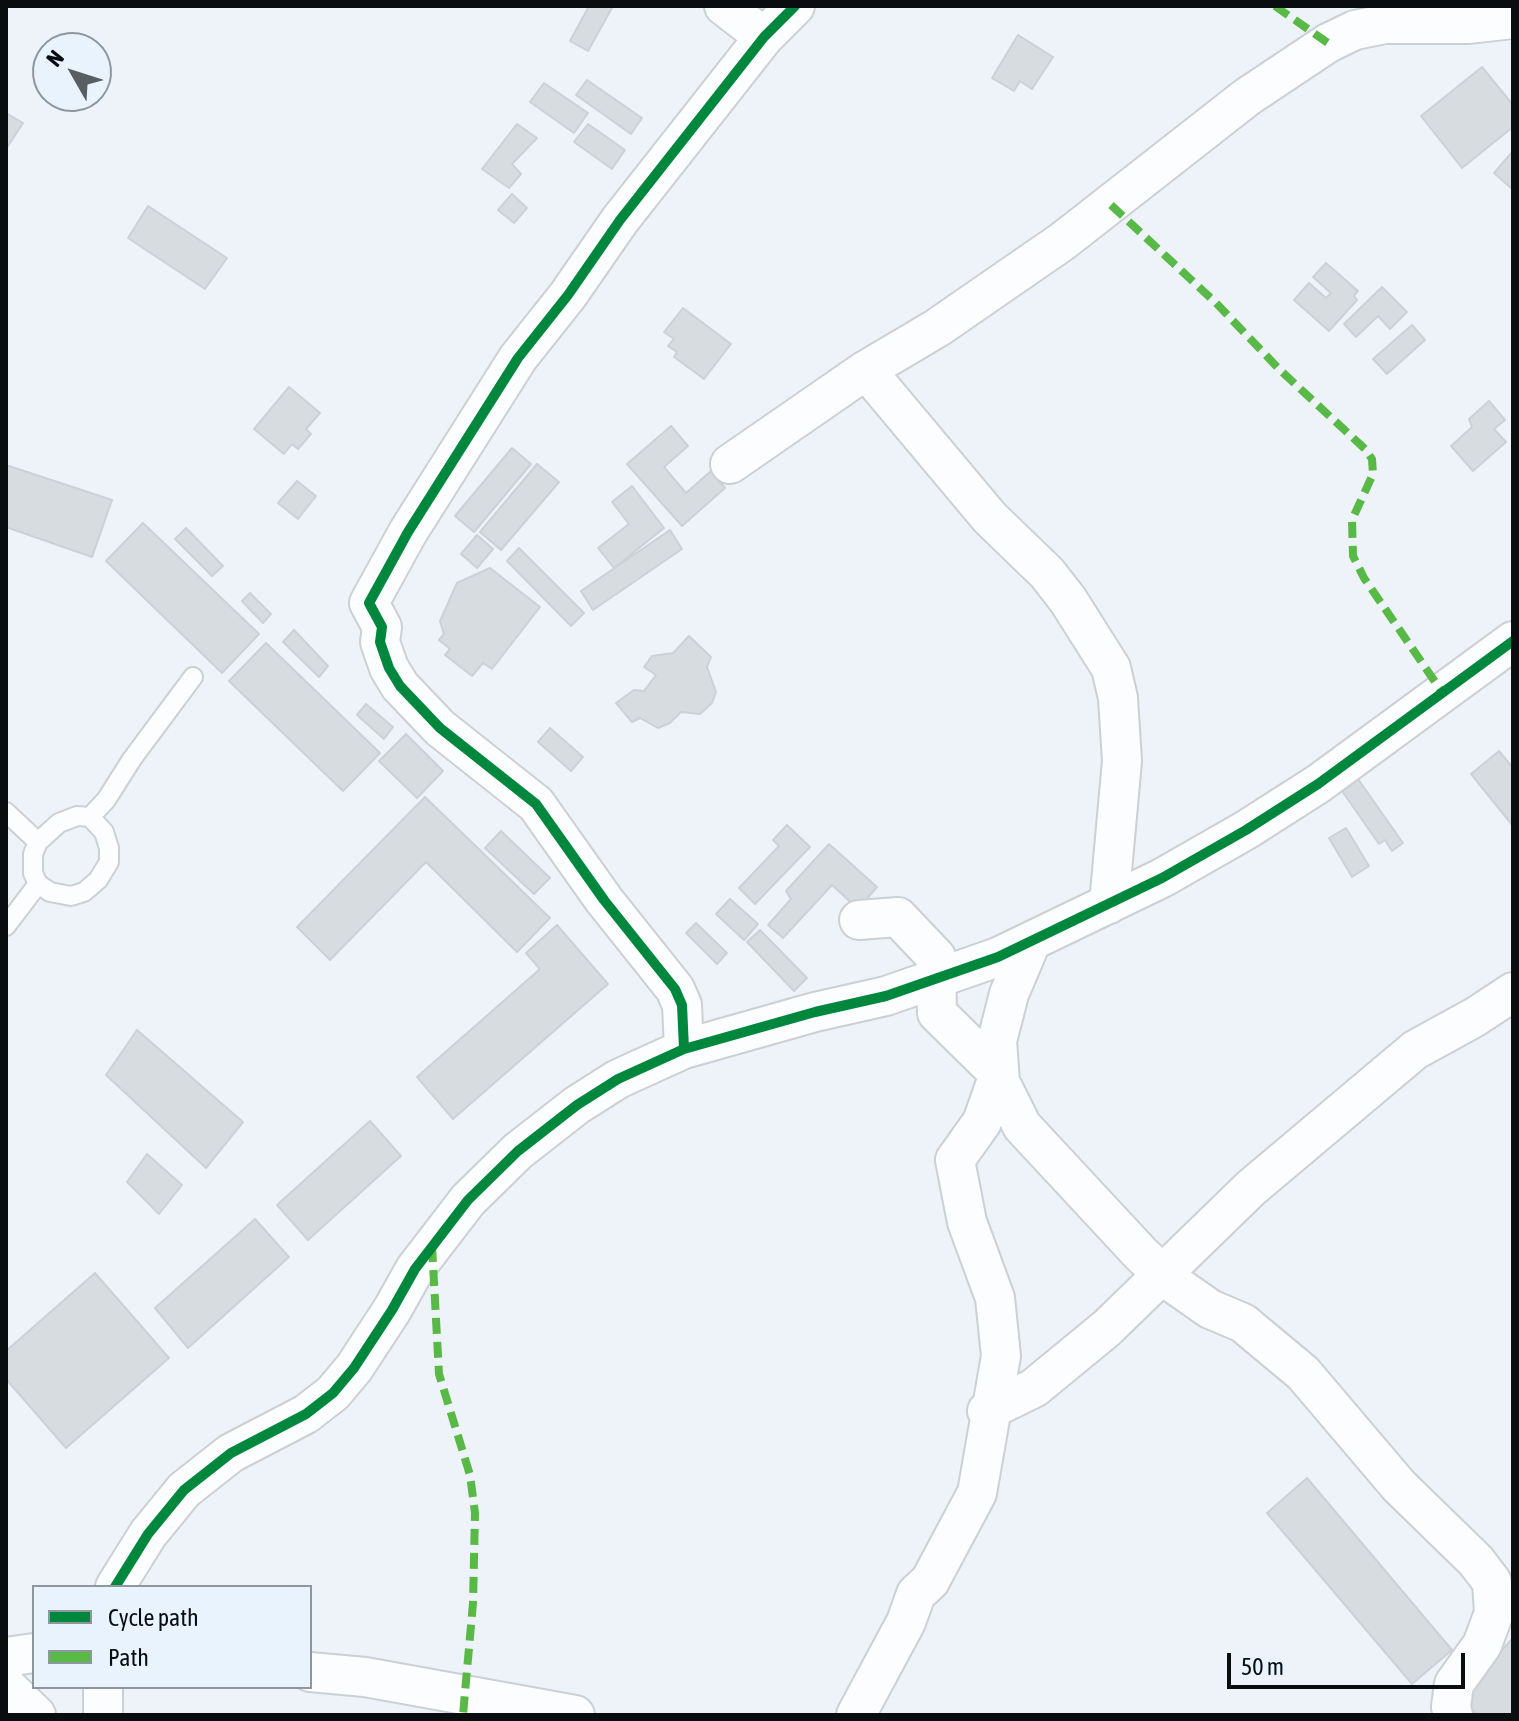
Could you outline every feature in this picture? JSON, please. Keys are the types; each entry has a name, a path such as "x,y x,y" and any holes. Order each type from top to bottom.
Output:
{"street":[{"path":"724,6 764,37"},
{"path":"684,1049 682,1005 675,989 604,900 536,804 440,728 400,686 389,668 380,642 382,627 369,603 416,519 518,358 568,295 620,220 764,37 795,6"},
{"path":"730,464 866,370 937,328 1063,241 1247,97 1328,43 1355,30 1385,24 1468,24 1513,19"},
{"path":"866,370 990,518 1047,573 1111,668 1118,698 1122,761 1109,904"},
{"path":"116,1585 148,1534 184,1490 231,1453 306,1414 333,1393 354,1368 415,1269 468,1200 518,1151 577,1105 618,1079 684,1049 815,1012 886,996 998,957 1162,878 1318,784 1513,641"},
{"path":"859,920 898,917 936,957 937,1013 999,1074"},
{"path":"1031,942 1001,1020 997,1041 1000,1082 1022,1126 1064,1174 1164,1275 1210,1309 1243,1323 1303,1373 1399,1486 1466,1551 1492,1582 1494,1613 1482,1645 1454,1684 1453,1715"},
{"path":"989,1410 1034,1388 1107,1328 1251,1188 1415,1050 1513,992"},
{"path":"856,1715 906,1622 916,1594 930,1581 977,1493 989,1410 1001,1356 995,1298 967,1222 955,1160 982,1122 999,1074"},
{"path":"6,1657 32,1653"},
{"path":"312,1672 365,1677 575,1715"},
{"path":"6,1686 36,1715"},
{"path":"103,1689 103,1715"}],"lane":[{"path":"90,817 106,800 132,759 193,677"},
{"path":"6,812 38,842"},
{"path":"77,816 90,817 104,832 109,862 98,880 84,892 60,896 38,884 33,873 33,854 38,842 59,823 77,816"},
{"path":"6,926 38,884"}],"building":[{"path":"589,6 613,6 588,51 570,41"},
{"path":"1018,35 1053,57 1032,89 1020,81 1014,91 992,78"},
{"path":"1482,67 1513,105 1513,127 1462,168 1421,116"},
{"path":"587,80 642,118 631,134 576,95"},
{"path":"544,83 588,113 574,133 530,102"},
{"path":"6,113 23,123 6,149"},
{"path":"517,124 537,138 512,164 521,174 509,188 482,169"},
{"path":"588,124 625,150 612,169 574,142"},
{"path":"1513,151 1513,186 1511,188 1494,173"},
{"path":"512,194 527,208 514,223 498,210"},
{"path":"148,206 227,258 205,289 128,238"},
{"path":"1326,263 1358,291 1354,296 1357,300 1329,331 1294,300 1309,283 1326,298 1331,293 1313,277"},
{"path":"1382,287 1407,312 1390,329 1378,316 1356,337 1344,324"},
{"path":"683,308 731,344 704,379 674,357 677,352 668,346 674,339 664,332"},
{"path":"1412,325 1425,340 1387,374 1373,359"},
{"path":"289,387 320,413 306,429 311,434 298,449 292,444 284,454 254,429"},
{"path":"1489,401 1505,420 1494,429 1506,442 1473,471 1451,446 1472,427 1469,419"},
{"path":"671,426 688,446 664,467 686,493 711,471 725,488 682,526 627,464"},
{"path":"512,448 531,464 474,532 455,516"},
{"path":"537,464 559,482 501,550 480,532"},
{"path":"6,465 112,500 92,557 6,527"},
{"path":"297,481 316,496 298,519 278,503"},
{"path":"632,486 664,528 614,568 598,548 629,524 612,502"},
{"path":"143,523 259,634 222,673 106,561"},
{"path":"186,528 223,566 212,576 175,539"},
{"path":"670,530 682,549 593,610 581,591"},
{"path":"477,535 493,549 477,568 461,554"},
{"path":"519,548 584,613 571,626 507,561"},
{"path":"490,568 540,607 492,669 483,663 472,676 445,655 450,649 439,640 444,634 440,621 457,583"},
{"path":"250,593 271,614 263,623 242,601"},
{"path":"294,630 328,666 319,677 283,642"},
{"path":"689,636 711,657 707,667 716,692 712,703 700,714 681,712 670,723 658,728 640,718 632,722 616,703 634,690 644,691 656,675 644,667 652,656 673,653"},
{"path":"266,643 380,753 343,791 229,681"},
{"path":"366,704 393,727 384,739 357,715"},
{"path":"550,728 583,757 571,771 538,742"},
{"path":"406,734 443,771 417,798 379,761"},
{"path":"1499,751 1513,768 1513,826 1471,774"},
{"path":"1358,779 1403,843 1392,851 1385,840 1379,844 1342,791"},
{"path":"425,797 550,918 517,952 426,862 330,960 297,927"},
{"path":"787,825 810,847 755,904 739,888 779,846 773,840"},
{"path":"1346,828 1369,866 1352,877 1329,838"},
{"path":"501,831 550,878 534,894 485,848"},
{"path":"829,844 877,887 858,909 832,885 783,938 768,925 791,899 786,891"},
{"path":"730,899 758,924 744,940 716,914"},
{"path":"696,923 727,953 717,964 686,933"},
{"path":"557,925 608,984 453,1119 417,1077 540,969 526,953"},
{"path":"760,930 807,978 794,991 747,942"},
{"path":"137,1030 243,1122 206,1168 106,1075"},
{"path":"370,1121 401,1156 308,1240 277,1205"},
{"path":"147,1154 182,1185 159,1214 127,1182"},
{"path":"255,1219 289,1257 188,1348 155,1308"},
{"path":"95,1273 169,1358 66,1448 6,1379 6,1351"},
{"path":"1307,1478 1452,1650 1412,1684 1267,1513"},
{"path":"1513,1638 1513,1715 1478,1715 1458,1696"}],"marked path":[{"path":"1275,6 1328,43"},
{"path":"1111,205 1216,303 1372,459 1373,474 1352,520 1353,556 1364,578 1442,692"},
{"path":"432,1246 439,1374 470,1475 475,1513 473,1603 463,1715"}],"cycle path":[{"path":"684,1049 682,1005 675,989 604,900 536,804 440,728 400,686 389,668 380,642 382,627 369,603 408,532 518,358 568,295 620,220 764,37 795,6"},
{"path":"116,1585 148,1534 184,1490 231,1453 306,1414 333,1393 354,1368 415,1269 468,1200 518,1151 577,1105 618,1079 684,1049 815,1012 886,996 998,957 1162,878 1318,784 1513,641"}]}
